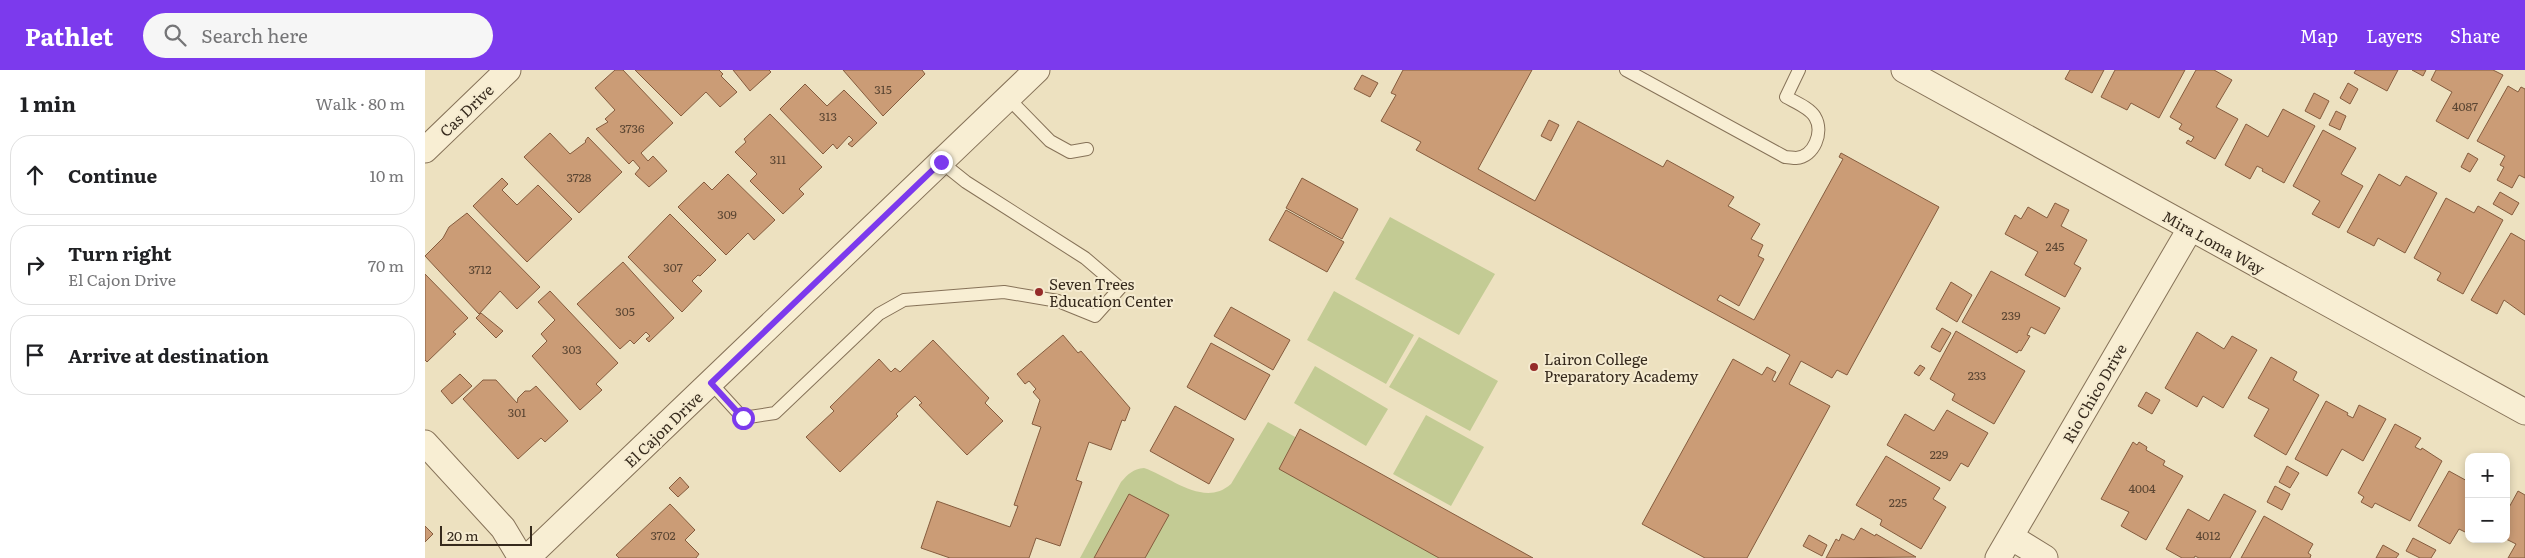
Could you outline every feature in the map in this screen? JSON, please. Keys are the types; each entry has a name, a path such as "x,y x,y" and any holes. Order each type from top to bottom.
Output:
{"street":[{"name":"Cas Drive","path":"425,150 507,70"},
{"name":"El Cajon Drive","path":"527,558 1037,70"},
{"name":"Mira Loma Way","path":"1904,70 2525,412"},
{"name":"Rio Chico Drive","path":"1998,558 2190,229"},
{"path":"425,443 503,528 521,558"},
{"path":"2011,537 2045,558"}],"lane":[{"path":"1627,70 1785,156 1797,158 1807,155 1815,144 1819,130 1815,117 1786,97 1799,70"},
{"path":"1008,98 1050,141 1070,152 1087,149"},
{"path":"711,383 743,418 775,413 879,314 904,300 1004,292 1058,301 1095,316 1120,288 1085,258 966,182 941,162"}],"green space":[{"path":"1390,217 1495,274 1459,335 1355,279"},
{"path":"1334,291 1414,335 1386,384 1307,340"},
{"path":"1419,337 1498,381 1470,431 1389,387"},
{"path":"1315,366 1388,409 1366,446 1294,403"},
{"path":"1426,415 1484,447 1451,506 1393,474"},
{"path":"1268,422 1513,558 1080,558 1121,482 1131,472 1144,468 1199,492 1221,491 1231,484"}],"building":[{"path":"615,70 623,70 673,123 641,153 648,161 653,156 667,171 649,187 635,174 640,168 633,160 629,164 596,129 608,122 605,119 615,110 595,88"},
{"path":"635,70 719,70 723,74 721,76 737,92 720,107 706,92 681,116"},
{"path":"733,70 769,70 771,72 750,91"},
{"path":"843,70 922,70 925,74 883,116"},
{"path":"1403,70 1532,70 1478,169 1535,201 1578,121 1663,167 1667,160 1734,197 1728,206 1760,224 1751,239 1763,245 1758,256 1764,259 1739,306 1720,295 1717,300 1754,320 1843,159 1839,157 1841,153 1939,207 1847,375 1837,370 1832,378 1801,361 1789,384 1830,406 1747,558 1705,558 1642,524 1733,359 1762,375 1767,367 1776,372 1772,380 1775,382 1790,355 1416,150 1421,142 1381,121 1396,95 1391,93"},
{"path":"2070,70 2104,70 2092,93 2065,79"},
{"path":"2115,70 2185,70 2159,118 2131,103 2127,110 2101,97"},
{"path":"2196,70 2214,70 2232,80 2216,107 2238,119 2215,159 2186,143 2188,140 2191,142 2194,137 2179,129 2182,124 2170,117"},
{"path":"2356,70 2398,70 2387,91 2354,73"},
{"path":"2412,70 2426,70 2423,76"},
{"path":"2436,70 2493,70 2503,75 2468,139 2436,121 2452,92 2431,80"},
{"path":"1362,75 1378,83 1370,97 1354,89"},
{"path":"2348,83 2358,89 2350,104 2340,98"},
{"path":"805,84 827,106 844,90 877,123 852,147 848,144 853,140 849,136 837,149 833,144 823,154 780,109"},
{"path":"2508,86 2518,92 2521,87 2525,89 2525,178 2519,175 2512,188 2497,180 2504,167 2500,165 2505,156 2477,141"},
{"path":"2314,93 2329,101 2320,119 2305,111"},
{"path":"2283,109 2315,126 2284,183 2262,171 2263,169 2257,166 2250,179 2225,165 2246,124 2268,137"},
{"path":"2336,111 2346,116 2340,130 2329,125"},
{"path":"770,114 822,167 799,189 804,194 783,214 750,181 757,174 735,152 746,142 744,139"},
{"path":"1549,120 1559,125 1551,141 1541,136"},
{"path":"2323,130 2356,148 2341,174 2363,186 2339,228 2312,214 2320,201 2293,186"},
{"path":"550,133 570,154 586,142 588,137 622,172 579,213 524,157"},
{"path":"2468,153 2478,159 2470,172 2461,167"},
{"path":"728,174 775,220 754,240 748,233 726,255 678,207 704,182 712,190"},
{"path":"2379,174 2400,186 2406,176 2437,193 2405,253 2378,238 2374,246 2347,232"},
{"path":"502,178 508,184 502,190 517,205 538,185 572,219 527,262 473,206"},
{"path":"1302,178 1358,209 1342,239 1286,208"},
{"path":"2500,192 2519,203 2512,215 2493,204"},
{"path":"2446,198 2474,213 2478,206 2503,220 2463,294 2437,280 2441,273 2414,258"},
{"path":"2055,203 2069,210 2061,226 2087,240 2074,264 2081,268 2065,297 2025,275 2038,252 2005,234 2015,215 2021,219 2028,207 2047,218"},
{"path":"1286,210 1344,242 1327,272 1269,240"},
{"path":"467,213 540,287 517,309 500,291 479,314 425,256 443,238 449,227"},
{"path":"670,214 716,260 700,276 698,275 692,281 702,291 682,312 628,257"},
{"path":"2511,233 2525,241 2525,315 2504,300 2497,314 2471,300"},
{"path":"623,262 674,318 649,342 646,339 650,336 646,332 634,344 630,340 620,349 577,304"},
{"path":"1991,271 2060,308 2045,334 2031,327 2027,335 2030,336 2021,351 2019,350 2017,353 1962,322"},
{"path":"425,274 468,318 453,332 456,334 427,362 425,360"},
{"path":"1951,282 1972,295 1957,322 1936,309"},
{"path":"550,291 618,363 596,384 602,390 580,410 532,356 547,341 541,334 555,320 538,302"},
{"path":"1231,307 1290,340 1273,370 1214,336"},
{"path":"481,313 503,331 496,338 476,318"},
{"path":"1942,328 1951,333 1940,352 1931,347"},
{"path":"1956,331 2025,371 1994,424 1952,400 1955,394 1930,379"},
{"path":"2197,332 2224,349 2232,336 2257,350 2223,408 2203,396 2197,407 2165,388"},
{"path":"1063,335 1078,353 1081,351 1130,408 1125,421 1122,420 1111,450 1089,442 1076,480 1082,482 1060,546 1036,538 1029,558 950,558 921,548 937,501 1010,527 1018,506 1014,505 1041,427 1032,424 1040,400 1033,392 1036,389 1029,381 1025,384 1017,374"},
{"path":"933,340 989,398 985,403 1003,421 967,455 919,405 922,403 915,396 896,414 898,416 840,472 806,437 834,411 830,407 879,359 891,372 895,368 900,372"},
{"path":"1211,343 1270,375 1245,420 1187,387"},
{"path":"2271,357 2297,372 2293,380 2319,395 2286,455 2254,436 2269,409 2248,398"},
{"path":"1920,365 1925,368 1919,376 1914,373"},
{"path":"460,374 472,386 452,404 441,391"},
{"path":"483,380 496,380 517,403 518,398 525,391 530,391 536,386 568,421 545,442 541,438 518,459 463,399"},
{"path":"2146,392 2160,400 2152,414 2138,406"},
{"path":"2326,401 2348,413 2347,415 2353,418 2359,405 2386,419 2363,461 2342,449 2327,476 2295,459"},
{"path":"1175,406 1234,439 1209,484 1150,451"},
{"path":"1947,410 1988,433 1968,467 1961,463 1950,481 1887,445 1905,414 1934,431"},
{"path":"2395,424 2421,438 2415,447 2421,450 2422,448 2442,461 2410,521 2375,503 2372,508 2361,502 2364,497 2358,493"},
{"path":"1300,429 1533,558 1439,558 1279,469"},
{"path":"2133,442 2137,445 2139,442 2147,447 2146,450 2165,461 2163,465 2183,476 2146,540 2121,526 2129,512 2101,499"},
{"path":"1886,456 1940,488 1933,499 1946,507 1921,549 1880,525 1882,520 1856,505"},
{"path":"2287,466 2299,473 2290,488 2279,482"},
{"path":"2449,471 2465,480 2465,532 2459,529 2450,544 2418,526"},
{"path":"680,477 689,487 678,497 669,488"},
{"path":"2275,486 2290,494 2282,510 2267,502"},
{"path":"2518,491 2525,495 2525,558 2508,558 2516,544 2510,541 2510,506"},
{"path":"1129,494 1169,515 1145,558 1094,558"},
{"path":"2224,494 2256,511 2230,558 2199,558 2195,556 2194,558 2182,558 2166,549 2188,509 2209,521"},
{"path":"670,504 695,530 685,540 699,554 696,558 619,558 616,555"},
{"path":"2264,516 2313,544 2308,553 2311,555 2310,558 2241,558"},
{"path":"425,526 433,534 425,542"},
{"path":"1861,528 1875,536 1876,534 1916,557 1826,558 1836,539 1839,541 1842,534 1854,540"},
{"path":"1809,535 1827,545 1822,556 1803,546"},
{"path":"2413,538 2436,550 2431,558 2420,558 2406,551"},
{"path":"2383,545 2399,554 2396,558 2376,558"}],"place":[{"name":"Seven Trees Education Center","path":"1039,292"},
{"name":"Lairon College Preparatory Academy","path":"1534,367"}],"route":[{"path":"743,418 711,383 941,162"}]}
